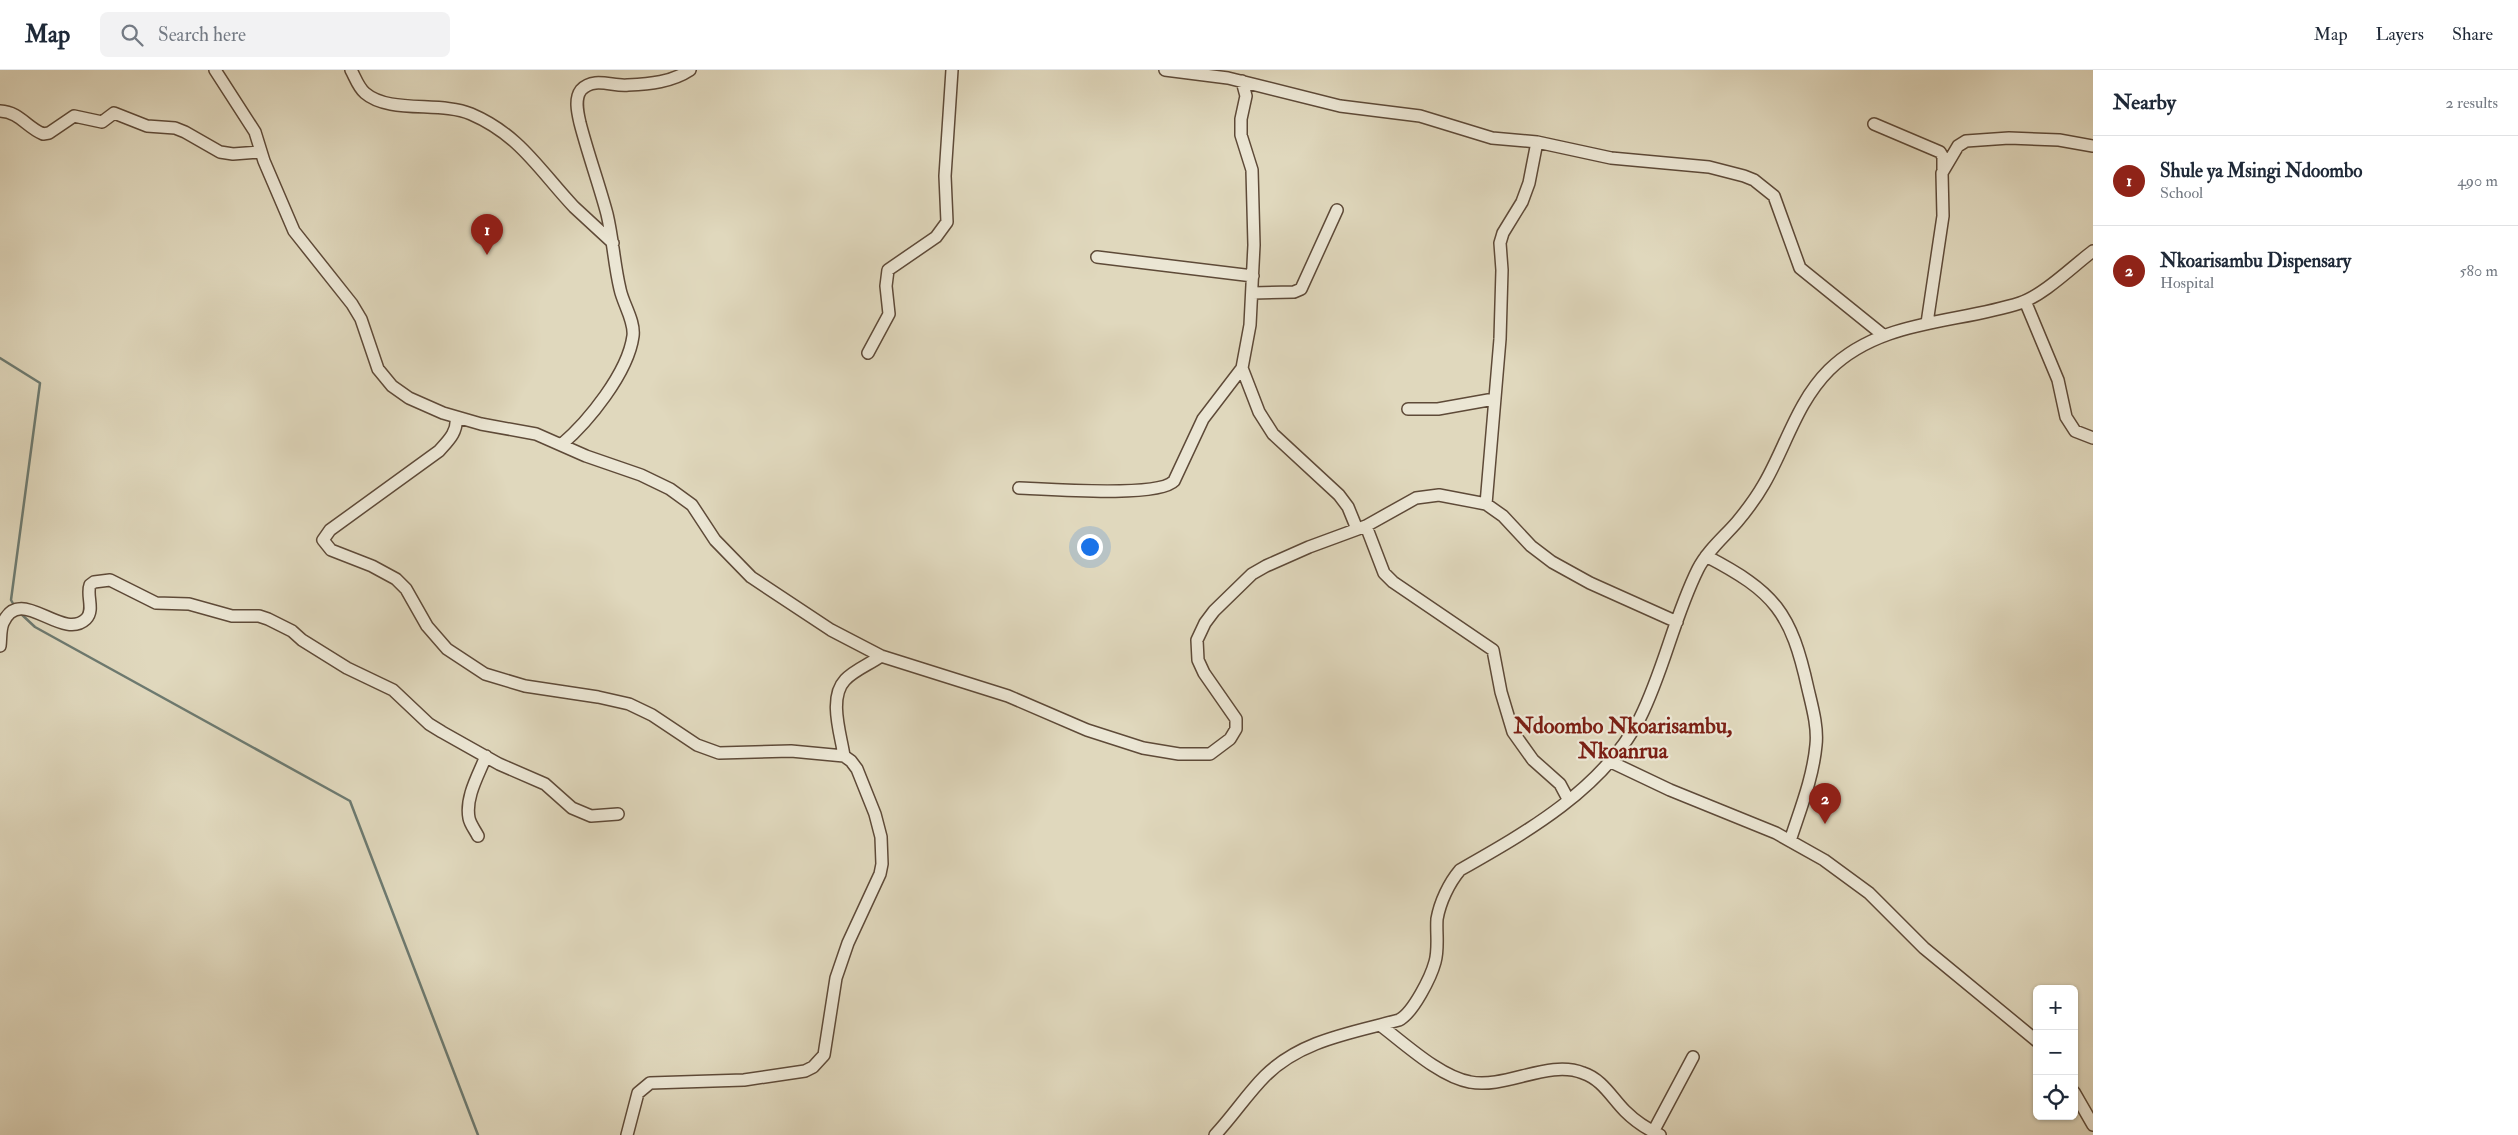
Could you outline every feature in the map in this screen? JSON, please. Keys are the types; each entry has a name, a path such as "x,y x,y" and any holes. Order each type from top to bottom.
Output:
{"street":[{"path":"215,70 255,132 261,152 294,231 352,304 361,319 378,369 392,386 409,398 456,417 527,432 641,475 676,493 692,505 727,555 751,577 831,630 881,656 1008,696 1088,730 1143,748 1179,754 1210,754 1223,746 1233,734 1236,719 1204,673 1198,660 1198,640 1205,623 1214,611 1252,574 1309,547 1362,528 1416,498 1427,495 1439,495 1486,504 1503,516 1531,546 1552,562 1590,583 1678,622"},
{"path":"351,70 361,89 374,99 460,110 483,119 532,156 574,207 613,243"},
{"path":"560,445 573,434 606,393 622,366 633,338 633,329 620,290 613,243 580,123 577,107 578,96 581,90 596,83 608,82 626,86 650,83 672,79 690,70"},
{"path":"868,353 889,314 886,286 888,270 936,237 946,227 948,219 945,176 952,70"},
{"path":"1165,70 1242,82 1340,106 1420,116 1476,135 1510,141 1537,142 1611,158 1709,167 1754,180 1774,196 1778,202 1790,245 1800,268 1883,335"},
{"path":"1019,488 1118,491 1151,490 1170,486 1203,419 1242,368 1250,325 1253,293 1252,170 1241,135 1241,119 1246,96 1242,82"},
{"path":"0,111 16,114 43,134 49,133 74,116 102,122 114,113 147,126 168,127 185,132 220,152 233,154 261,152"},
{"path":"1874,124 1940,152 1943,158 1943,216 1927,323"},
{"path":"1943,169 1958,146 1966,141 2038,138 2093,146"},
{"path":"1486,504 1500,339 1502,270 1500,243 1503,234 1522,202 1529,183 1537,142"},
{"path":"1253,293 1294,292 1301,289 1336,210"},
{"path":"1216,1135 1258,1084 1276,1066 1316,1043 1403,1018 1418,997 1435,962 1439,910 1455,876 1460,870 1520,834 1568,799 1611,762 1640,716 1697,570 1706,556 1752,503 1766,481 1799,410 1827,372 1859,346 1883,335 2025,301 2093,251"},
{"path":"1097,257 1252,276"},
{"path":"2025,301 2058,380 2066,417 2075,430 2093,438"},
{"path":"1242,368 1259,412 1273,434 1339,495 1362,528 1384,573 1406,592 1494,650 1501,692 1513,732 1533,760 1560,784 1568,799"},
{"path":"1408,408 1438,409 1494,399"},
{"path":"456,417 457,424 454,434 439,451 330,530 323,540 326,546 343,556 372,566 396,579 406,589 427,626 448,649 485,674 525,686 598,697 629,704 660,720 697,745 718,753 791,752 844,756"},
{"path":"1706,556 1748,580 1769,597 1786,621 1796,641 1813,713 1816,744 1805,794 1790,841"},
{"path":"0,646 2,624 16,610 27,609 64,623 80,622 87,618 90,610 88,590 90,585 94,582 110,580 156,603 190,604 232,616 259,616 292,631 325,655 393,690 429,724 486,756 545,784 572,808 591,816 618,814"},
{"path":"627,1135 638,1092 650,1083 714,1082 796,1072 813,1067 824,1055 832,996 839,970 848,943 880,874 882,864 881,837 872,803 857,769 844,756 837,700 839,690 849,676 881,656"},
{"path":"478,836 469,819 469,810 474,784 486,756"},
{"path":"1611,762 1790,841 1824,860 1863,887 1924,948 2033,1038"},
{"path":"1380,1025 1444,1071 1470,1082 1488,1084 1558,1070 1574,1070 1584,1073 1603,1086 1632,1118 1656,1133 1693,1056"},
{"path":"2078,1099 2093,1125"}],"waterway":[{"path":"0,358 40,383 11,600 15,607"},
{"path":"20,613 35,627 350,801 478,1135"}],"place":[{"name":"Shule ya Msingi Ndoombo","path":"487,255"},
{"name":"Nkoarisambu Dispensary","path":"1825,824"}],"district":[{"name":"Ndoombo Nkoarisambu, Nkoanrua","path":"1623,738"}]}
